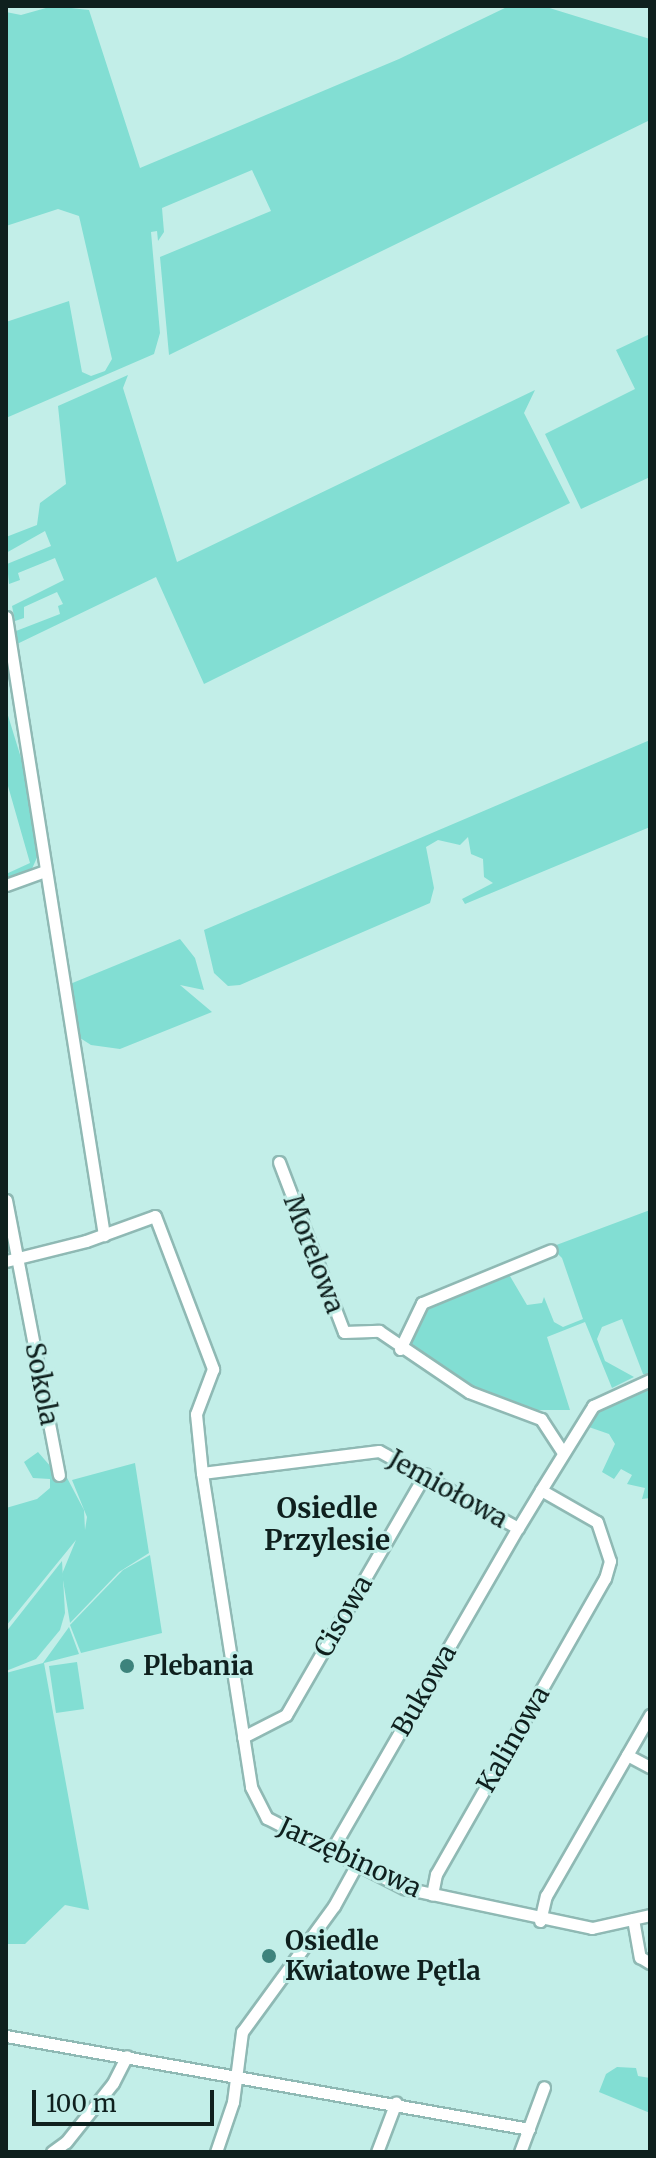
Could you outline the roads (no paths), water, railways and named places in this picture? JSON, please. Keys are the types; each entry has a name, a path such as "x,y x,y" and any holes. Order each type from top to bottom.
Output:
{"street":[{"path":"6,617 104,1235 12,1261"},
{"path":"6,673 18,687"},
{"path":"6,885 45,870"},
{"name":"Morelowa","path":"279,1162 344,1332 379,1331 400,1349"},
{"name":"Sokola","path":"6,1200 12,1261 59,1475"},
{"name":"Jarzębinowa","path":"104,1235 155,1216 213,1369 196,1414 202,1473 253,1797 262,1813 356,1866 432,1895 540,1921 592,1928 650,1915"},
{"path":"551,1250 422,1303 400,1349 469,1392 541,1419 562,1451"},
{"path":"541,1490 562,1451 593,1406 650,1380"},
{"name":"Jemiołowa","path":"202,1473 379,1451 518,1528 541,1490 597,1522 610,1561 601,1585"},
{"name":"Cisowa","path":"243,1737 286,1715 425,1474"},
{"name":"Bukowa","path":"330,1853 518,1528"},
{"name":"Kalinowa","path":"432,1895 436,1874 601,1585"},
{"path":"540,1921 546,1896 650,1715"},
{"path":"627,1755 650,1767"},
{"path":"216,2152 233,2102 242,2032 334,1906 356,1866"},
{"path":"633,1919 640,1957 650,1963"},
{"path":"6,2036 396,2102 529,2129"},
{"path":"52,2152 66,2142 113,2083 127,2056"},
{"path":"520,2152 544,2087"},
{"path":"377,2152 396,2102"}],"place":[{"name":"Plebania","path":"127,1666"},
{"name":"Osiedle Kwiatowe Pętla","path":"269,1956"}],"district":[{"name":"Osiedle Przylesie","path":"327,1524"}]}
